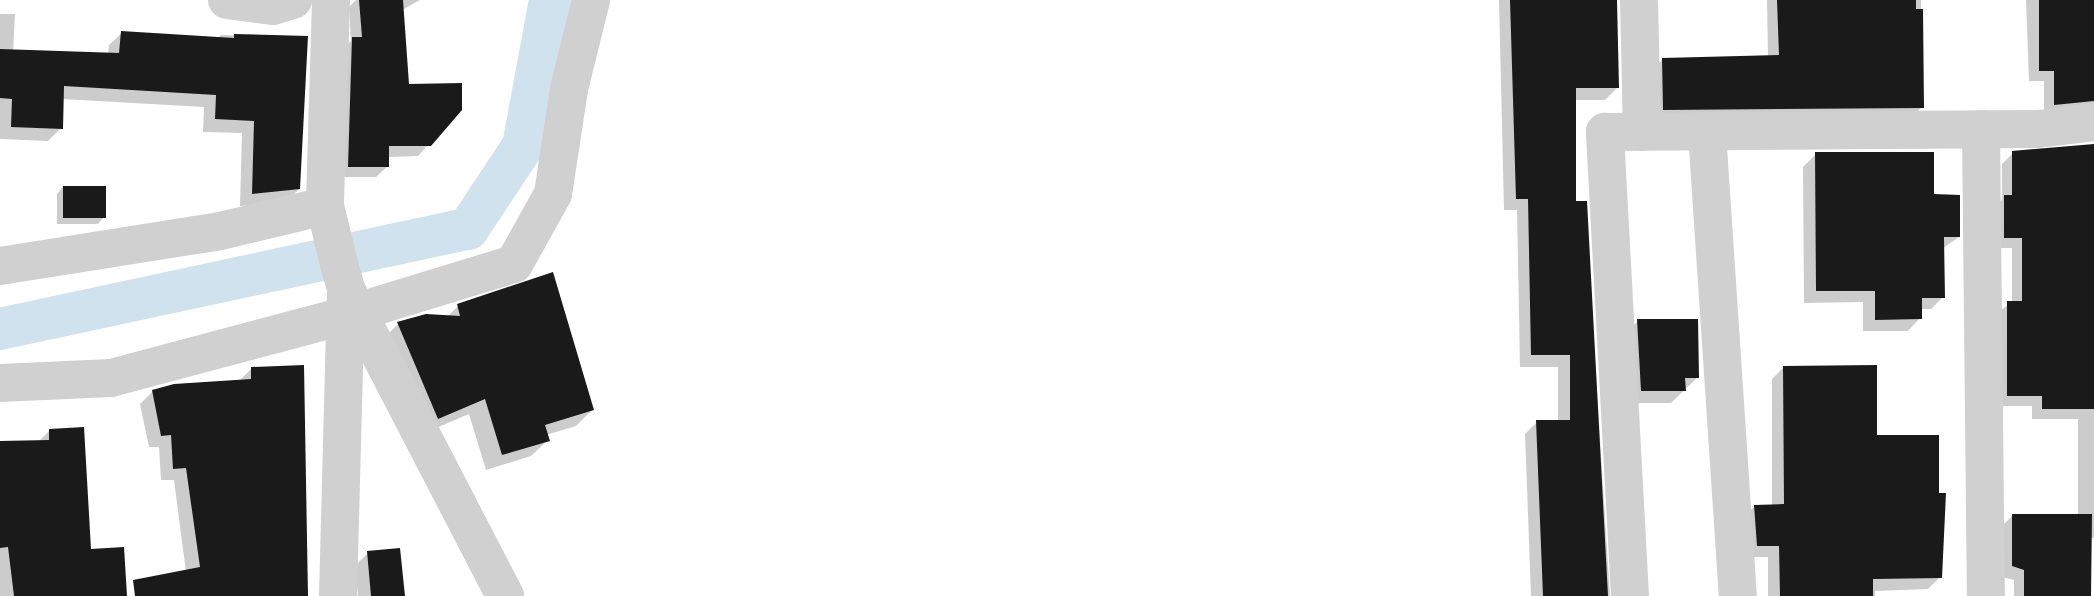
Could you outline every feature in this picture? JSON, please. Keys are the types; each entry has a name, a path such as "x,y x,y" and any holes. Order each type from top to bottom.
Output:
{"street":[{"path":"227,0 273,6 293,0"},
{"path":"331,0 325,206 348,295 505,596"},
{"path":"0,383 111,378 348,295 514,264 553,194 569,89 591,0"},
{"path":"1639,0 1642,132"},
{"path":"1630,596 1605,132 2038,130 2094,122"},
{"path":"1981,130 1986,596"},
{"path":"1707,132 1738,596"},
{"path":"0,266 220,231 325,206"},
{"path":"338,596 348,295"}],"building":[{"path":"359,0 403,0 409,84 462,83 462,110 431,146 389,146 389,167 348,167 352,37 362,37"},
{"path":"1510,0 1617,0 1619,88 1576,88 1576,201 1587,201 1608,596 1543,596 1536,420 1570,420 1570,355 1531,355 1528,199 1516,199"},
{"path":"1777,0 1916,0 1916,9 1923,9 1924,108 1663,110 1662,58 1779,55"},
{"path":"2039,0 2094,0 2094,101 2054,105 2054,71 2039,71"},
{"path":"121,31 234,38 234,34 308,36 300,189 252,194 254,121 215,119 216,95 64,86 63,129 11,127 12,99 0,98 0,49 119,53"},
{"path":"2094,144 2094,409 2042,409 2042,396 2007,396 2007,301 2022,301 2022,238 2004,238 2004,195 2012,195 2012,151"},
{"path":"1815,152 1934,152 1934,194 1960,195 1960,237 1944,237 1945,298 1922,298 1922,319 1875,320 1875,291 1816,291"},
{"path":"63,186 106,186 106,218 63,218"},
{"path":"553,272 594,410 545,425 550,441 502,455 485,399 438,419 397,322 426,314 460,316 457,304"},
{"path":"1637,319 1698,319 1699,378 1685,378 1686,391 1641,391"},
{"path":"304,365 308,596 135,596 133,580 200,567 186,468 173,469 171,435 161,436 152,390 174,384 251,379 251,367"},
{"path":"1877,365 1877,435 1939,435 1939,493 1946,493 1942,578 1873,579 1873,596 1780,596 1779,546 1757,546 1754,505 1784,504 1783,366"},
{"path":"84,427 91,549 124,547 127,596 14,596 8,547 0,548 0,441 49,440 49,429"},
{"path":"2012,514 2092,514 2091,596 2024,596 2024,570 2012,566"},
{"path":"400,548 405,596 371,596 367,551"}],"waterway":[{"path":"0,329 468,229 523,146 550,0"}]}
